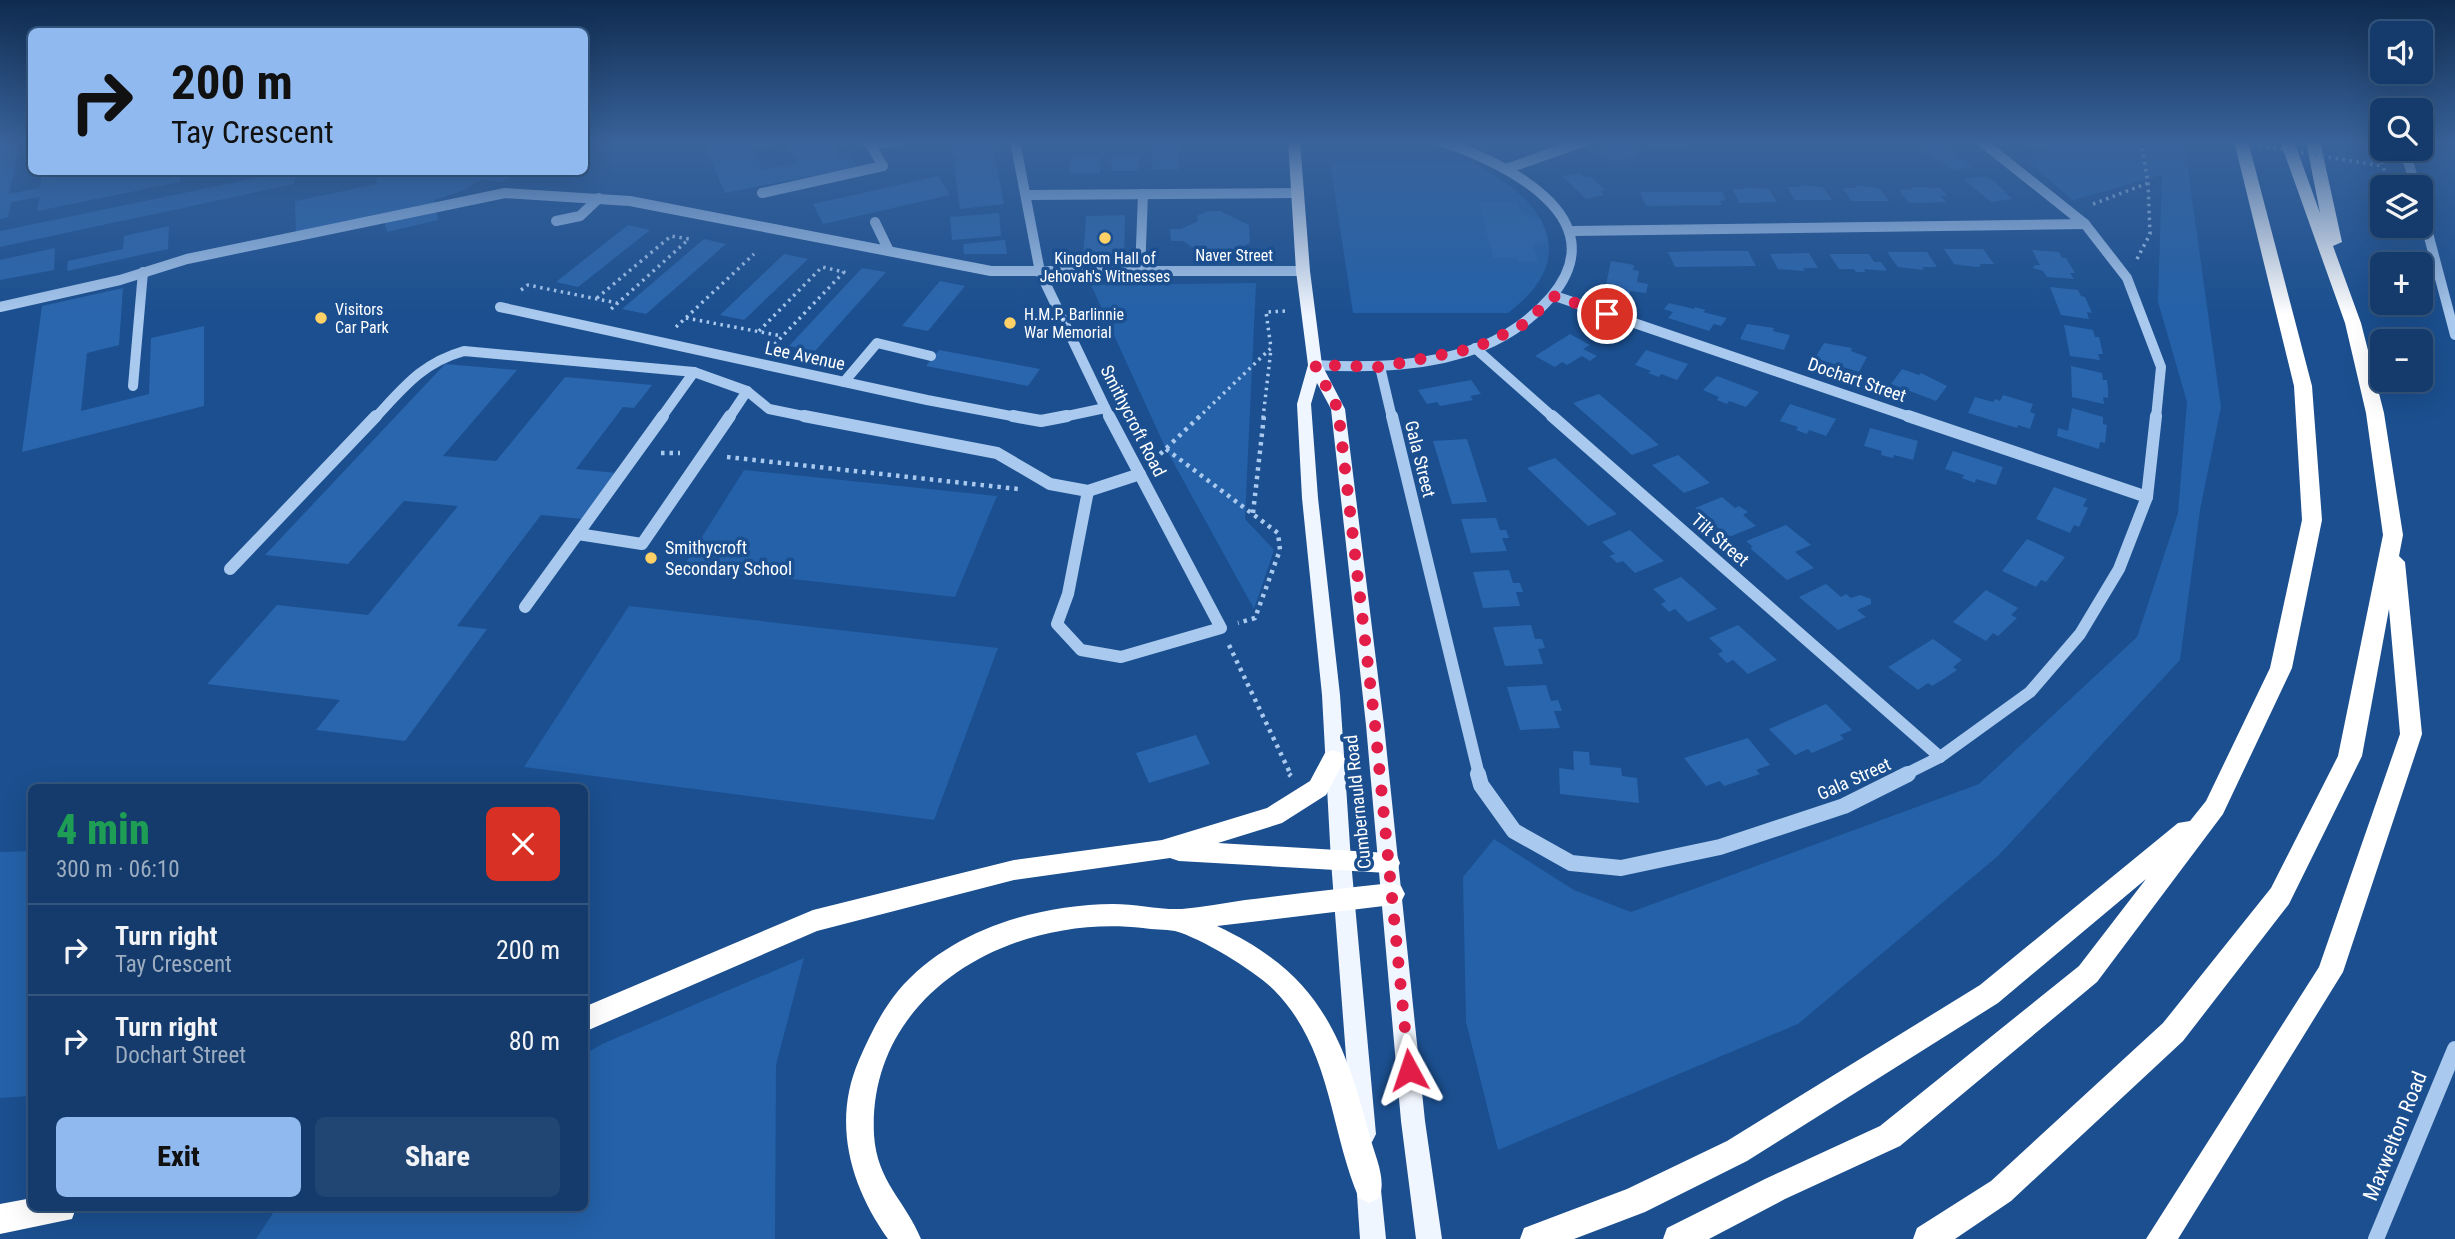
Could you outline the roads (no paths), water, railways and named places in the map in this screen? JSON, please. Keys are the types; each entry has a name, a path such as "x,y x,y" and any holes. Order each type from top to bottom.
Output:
{"highway":[{"path":"1678,1239 1774,1189 1890,1136 2088,974 2215,807 2281,668 2312,520 2303,386 2256,199"},
{"path":"2308,199 2353,323"},
{"path":"2161,1239 2330,971 2411,734 2393,535 2375,413 2326,199"},
{"path":"1928,1239 2001,1191 2173,1032 2280,896 2350,757 2393,535"},
{"path":"588,1018 813,921 1014,870 1163,850 1274,816 1318,788 1334,759"},
{"path":"1535,1239 1634,1201 1737,1152 1989,994 2215,807"},
{"path":"1163,850 1388,863"},
{"path":"906,1239 886,1213 866,1172 858,1130 862,1091 876,1049 901,1010 925,981 964,951 1011,929 1054,920 1112,915 1177,920 1392,894"},
{"path":"1177,920 1259,962 1308,1009 1325,1041 1369,1188"},
{"path":"0,1219 44,1211"}],"main road":[{"name":"Cumbernauld Road","path":"1299,199 1303,271 1315,365 1338,409 1429,1239"},
{"name":"Cumbernauld Road","path":"1315,365 1304,404 1310,498 1331,695 1341,861 1373,1239"}],"street":[{"name":"Naver Street","path":"0,307 120,280 187,259 477,199"},
{"path":"556,221 580,216 598,199"},
{"name":"Naver Street","path":"607,199 991,271 1303,271"},
{"name":"Smithycroft Road","path":"1028,199 1040,272 1105,408 1221,628 1121,657 1081,650 1057,624 1068,594 1088,491"},
{"path":"1140,272 1143,199"},
{"path":"1315,365 1380,367 1475,348 1521,326 1555,296 1573,267 1572,231 1548,199"},
{"name":"Gala Street","path":"1380,367 1481,785 1514,831 1570,863 1621,867 1720,847 1844,806 1940,757 2030,692 2080,634 2119,569 2147,497 2161,367 2127,278 2085,224 2054,199"},
{"path":"875,222 889,251"},
{"path":"1572,231 2085,224"},
{"path":"2429,238 2454,329"},
{"path":"133,386 144,272"},
{"name":"Dochart Street","path":"1555,296 2147,497"},
{"name":"Lee Avenue","path":"500,307 844,382 1041,421 1105,408"},
{"path":"844,382 877,344 931,356"},
{"name":"Tilt Street","path":"1475,348 1940,757"},
{"path":"230,569 419,371 440,358 464,351 694,372 747,391 769,409 997,453 1050,484 1088,491 1139,474"},
{"path":"525,607 694,372"},
{"path":"578,534 642,544 747,391"},
{"name":"Maxwelton Road","path":"2383,1235 2455,1049"}],"place":[{"name":"Kingdom Hall of Jehovah's Witnesses","path":"1105,238"},
{"name":"Visitors Car Park","path":"321,318"},
{"name":"H.M.P. Barlinnie War Memorial","path":"1010,323"},
{"name":"Smithycroft Secondary School","path":"651,558"}]}
